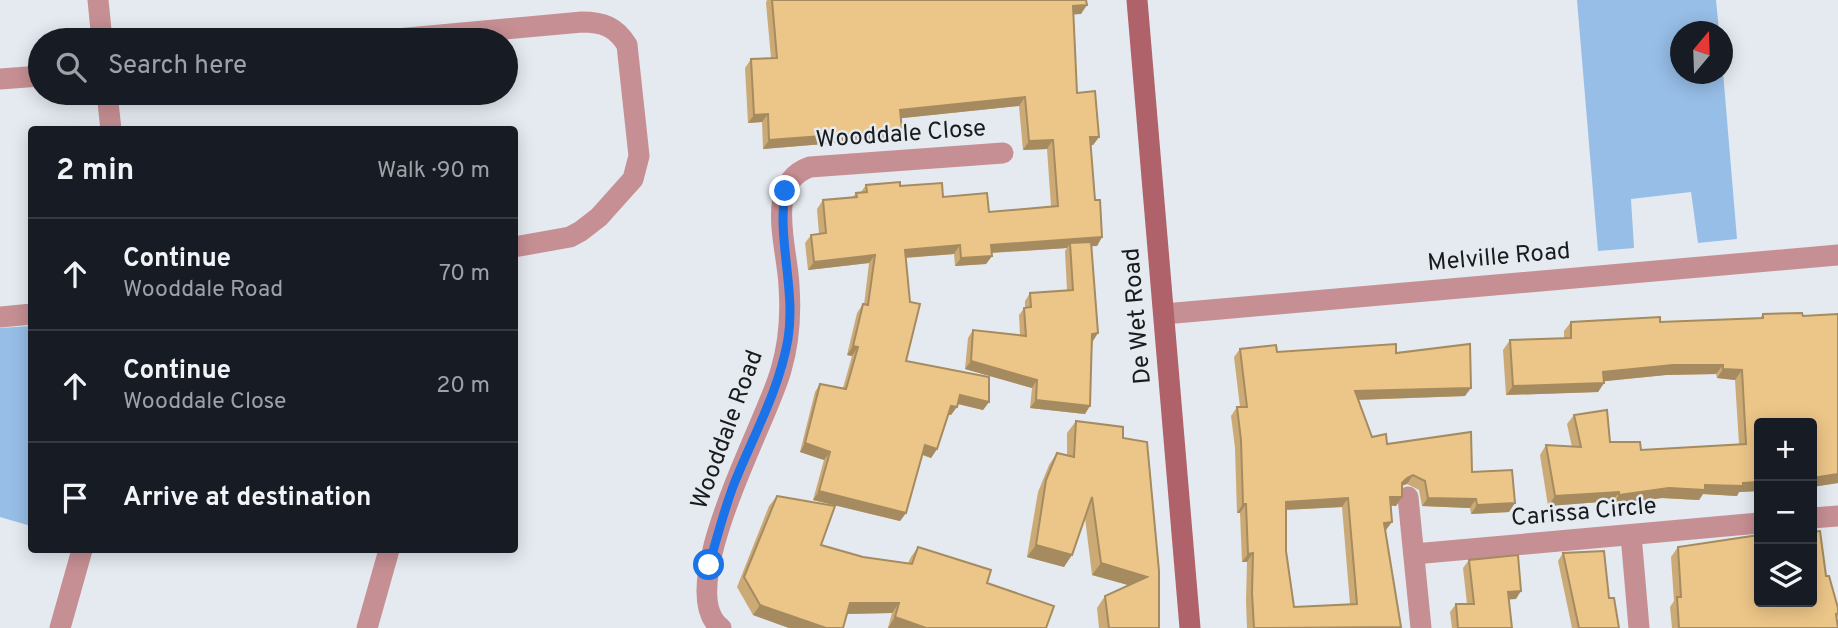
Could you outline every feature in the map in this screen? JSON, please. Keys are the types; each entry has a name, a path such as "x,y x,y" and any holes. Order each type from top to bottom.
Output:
{"street":[{"path":"98,0 101,28"},
{"name":"De Wet Road","path":"1137,0 1190,628"},
{"path":"517,28 597,22 619,33 627,45 639,156 633,179 599,217 581,231 570,237 518,246"},
{"path":"0,79 28,77"},
{"path":"108,105 111,126"},
{"name":"Wooddale Close","path":"789,286 782,218 783,202 788,183 801,170 834,164 1003,153"},
{"name":"Melville Road","path":"1164,314 1838,255"},
{"name":"Wooddale Road","path":"721,628 707,608 705,590 709,565 734,486 781,372 788,336 789,286"},
{"path":"0,317 28,314"},
{"path":"1408,497 1421,628"},
{"path":"1817,518 1838,516"},
{"name":"Carissa Circle","path":"1414,554 1754,523"},
{"path":"1631,535 1639,628"},
{"path":"60,628 81,553"},
{"path":"367,628 388,553"}],"shaded area":[{"path":"1577,0 1716,0 1718,21 1670,21 1670,84 1724,84 1737,239 1698,243 1691,192 1631,199 1634,248 1598,251"},
{"path":"28,326 28,525 0,517 0,328"}],"building":[{"path":"772,0 1086,0 1087,5 1073,6 1077,93 1095,91 1099,137 1090,137 1095,200 1100,200 1102,237 991,245 992,256 961,258 960,245 905,250 910,302 920,304 906,361 989,377 989,402 960,395 957,407 951,406 937,449 925,445 906,513 819,491 830,452 805,443 820,384 846,389 858,347 853,346 863,304 868,305 875,255 814,262 811,235 826,233 823,200 857,197 856,193 867,192 866,185 900,182 900,186 942,183 943,197 987,193 989,212 1058,206 1053,140 1029,141 1025,97 900,110 902,130 769,140 768,114 754,115 751,59 777,58"},
{"path":"1091,242 1098,333 1092,334 1090,406 1036,400 1037,380 971,361 973,330 1026,336 1024,308 1031,307 1030,293 1073,290 1070,243"},
{"path":"1763,314 1838,314 1838,474 1817,477 1817,418 1754,418 1754,482 1743,483 1743,486 1705,485 1705,490 1669,488 1619,495 1619,492 1555,496 1546,445 1581,447 1574,415 1607,410 1610,442 1640,442 1641,450 1746,444 1742,370 1723,369 1723,365 1673,365 1603,372 1604,383 1513,386 1510,340 1571,338 1571,322 1660,317 1660,322 1763,318"},
{"path":"1396,344 1396,353 1470,344 1471,388 1355,391 1372,437 1386,434 1387,444 1471,432 1472,472 1512,470 1515,503 1477,505 1476,499 1428,498 1425,481 1413,475 1402,483 1402,497 1390,497 1392,522 1384,523 1401,627 1254,628 1253,553 1248,554 1237,407 1247,407 1240,349 1276,345 1277,352","holes":["1348,498 1357,604 1294,607 1286,551 1286,502"]},
{"path":"1076,421 1123,427 1123,438 1147,442 1159,571 1159,628 1109,628 1105,596 1147,577 1101,563 1092,497 1072,555 1036,545 1046,480 1057,453 1074,457"},
{"path":"777,496 835,506 821,545 863,557 912,564 918,547 991,570 987,583 1054,606 1046,628 926,628 895,617 899,603 850,603 843,628 826,628 760,605 744,577"},
{"path":"1817,531 1820,531 1826,576 1829,576 1838,608 1838,628 1679,628 1677,597 1681,597 1678,547 1754,536 1754,607 1817,607"},
{"path":"1604,551 1609,598 1614,598 1619,628 1579,628 1563,553"},
{"path":"1518,555 1521,591 1508,592 1512,628 1458,628 1456,604 1474,604 1469,560"}],"route":[{"path":"709,565 734,486 781,372 788,336 789,286 782,218 785,191"}]}
